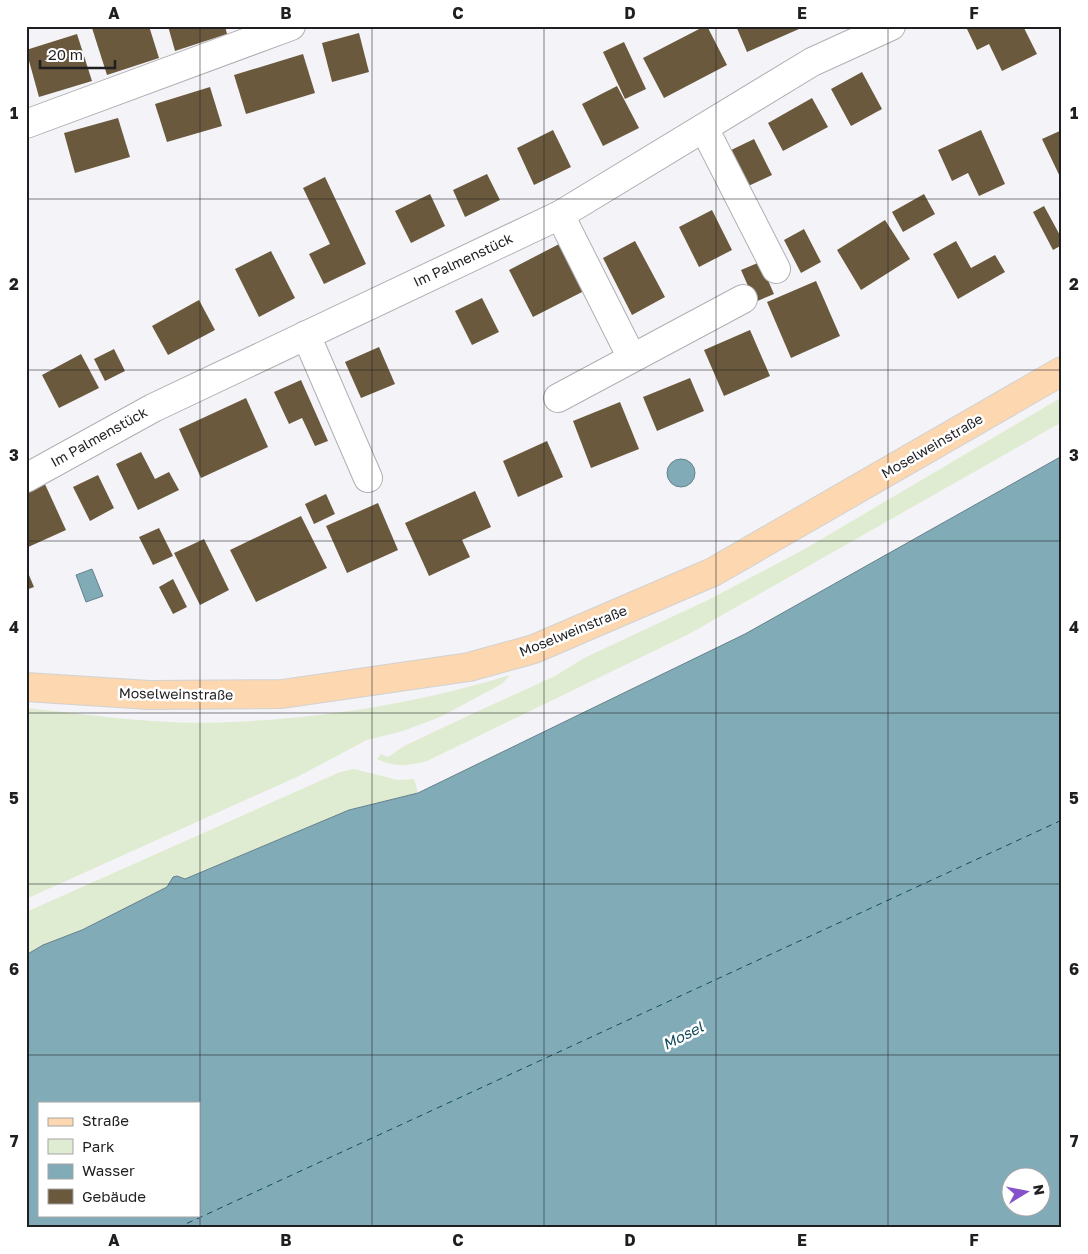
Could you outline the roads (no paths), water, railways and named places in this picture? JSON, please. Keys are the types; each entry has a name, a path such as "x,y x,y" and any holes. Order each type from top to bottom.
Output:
{"main road":[{"name":"Moselweinstraße","path":"26,687 150,695 282,694 469,667 534,649 713,572 1062,370"}],"street":[{"path":"26,124 291,26"},
{"name":"Im Palmenstück","path":"26,478 153,408 560,215 812,62 891,26"},
{"path":"704,128 776,269"},
{"path":"560,215 632,358"},
{"path":"558,398 743,299"},
{"path":"306,335 368,478"}],"water":[{"name":"Mosel","path":"1062,456 1062,1228 26,1228 26,955 43,945 82,930 167,887 173,877 177,876 185,879 349,810 418,793 745,634"},
{"path":"681,459 691,463 695,473 691,483 681,487 671,483 667,473 671,463"},
{"path":"92,569 103,596 86,602 76,575"}]}
